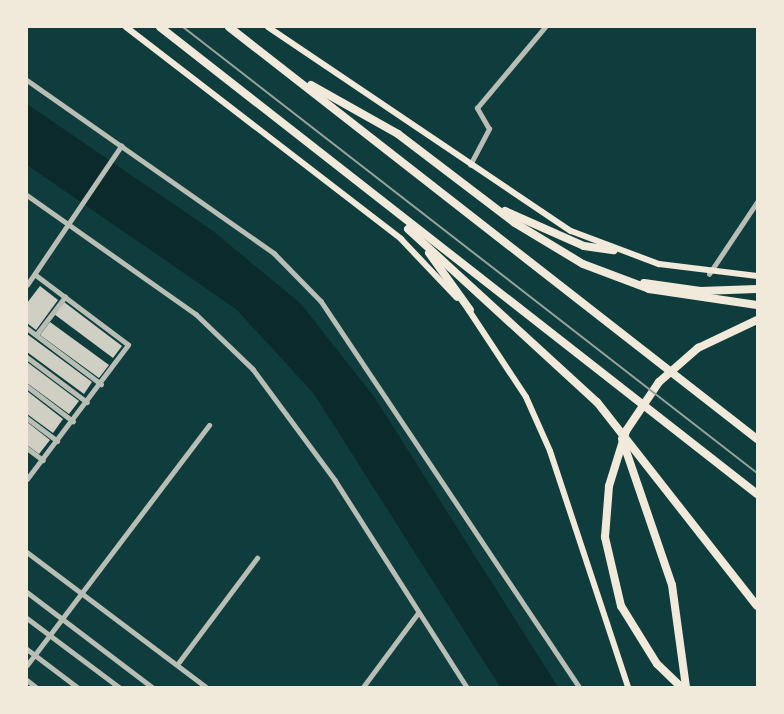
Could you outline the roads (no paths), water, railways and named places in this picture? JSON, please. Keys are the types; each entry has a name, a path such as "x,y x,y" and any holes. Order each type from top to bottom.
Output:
{"highway":[{"path":"153,27 227,79"},
{"path":"160,27 373,196 757,494"},
{"path":"229,27 757,439"},
{"path":"286,70 398,134 550,246 622,280 685,298 757,305"},
{"path":"373,196 615,423 757,606"},
{"path":"486,201 584,246 614,250"},
{"path":"420,240 470,310"},
{"path":"622,280 700,291 757,289"},
{"path":"681,687 657,664 621,606 605,537 609,486 626,431 659,382 698,348 757,320"},
{"path":"615,423 658,532 681,639 686,687"}],"main road":[{"path":"126,27 401,239 470,310 526,397 550,451 628,687"},
{"path":"268,27 544,215 614,250 709,274 757,276"}],"street":[{"path":"470,165 489,129 477,108 545,27"},
{"path":"27,80 274,253 321,301 579,687"},
{"path":"27,285 67,222 121,146"},
{"path":"27,195 196,314 253,369 335,480 466,687"},
{"path":"709,274 757,202"},
{"path":"27,479 102,384 129,345 35,275"},
{"path":"36,335 65,297"},
{"path":"27,328 102,384"},
{"path":"27,357 87,402"},
{"path":"27,386 73,421"},
{"path":"27,418 57,441"},
{"path":"27,665 210,425"},
{"path":"27,448 42,460"},
{"path":"27,552 179,662 206,687"},
{"path":"179,662 257,558"},
{"path":"27,592 152,687"},
{"path":"363,687 418,613"},
{"path":"27,618 119,687"},
{"path":"27,649 77,687"},
{"path":"27,680 36,687"},
{"path":"193,687 198,680"}],"water":[{"path":"27,104 213,231 301,304 375,398 558,687 500,687 314,394 236,309 27,165"}],"railway":[{"path":"183,27 757,473"}]}
